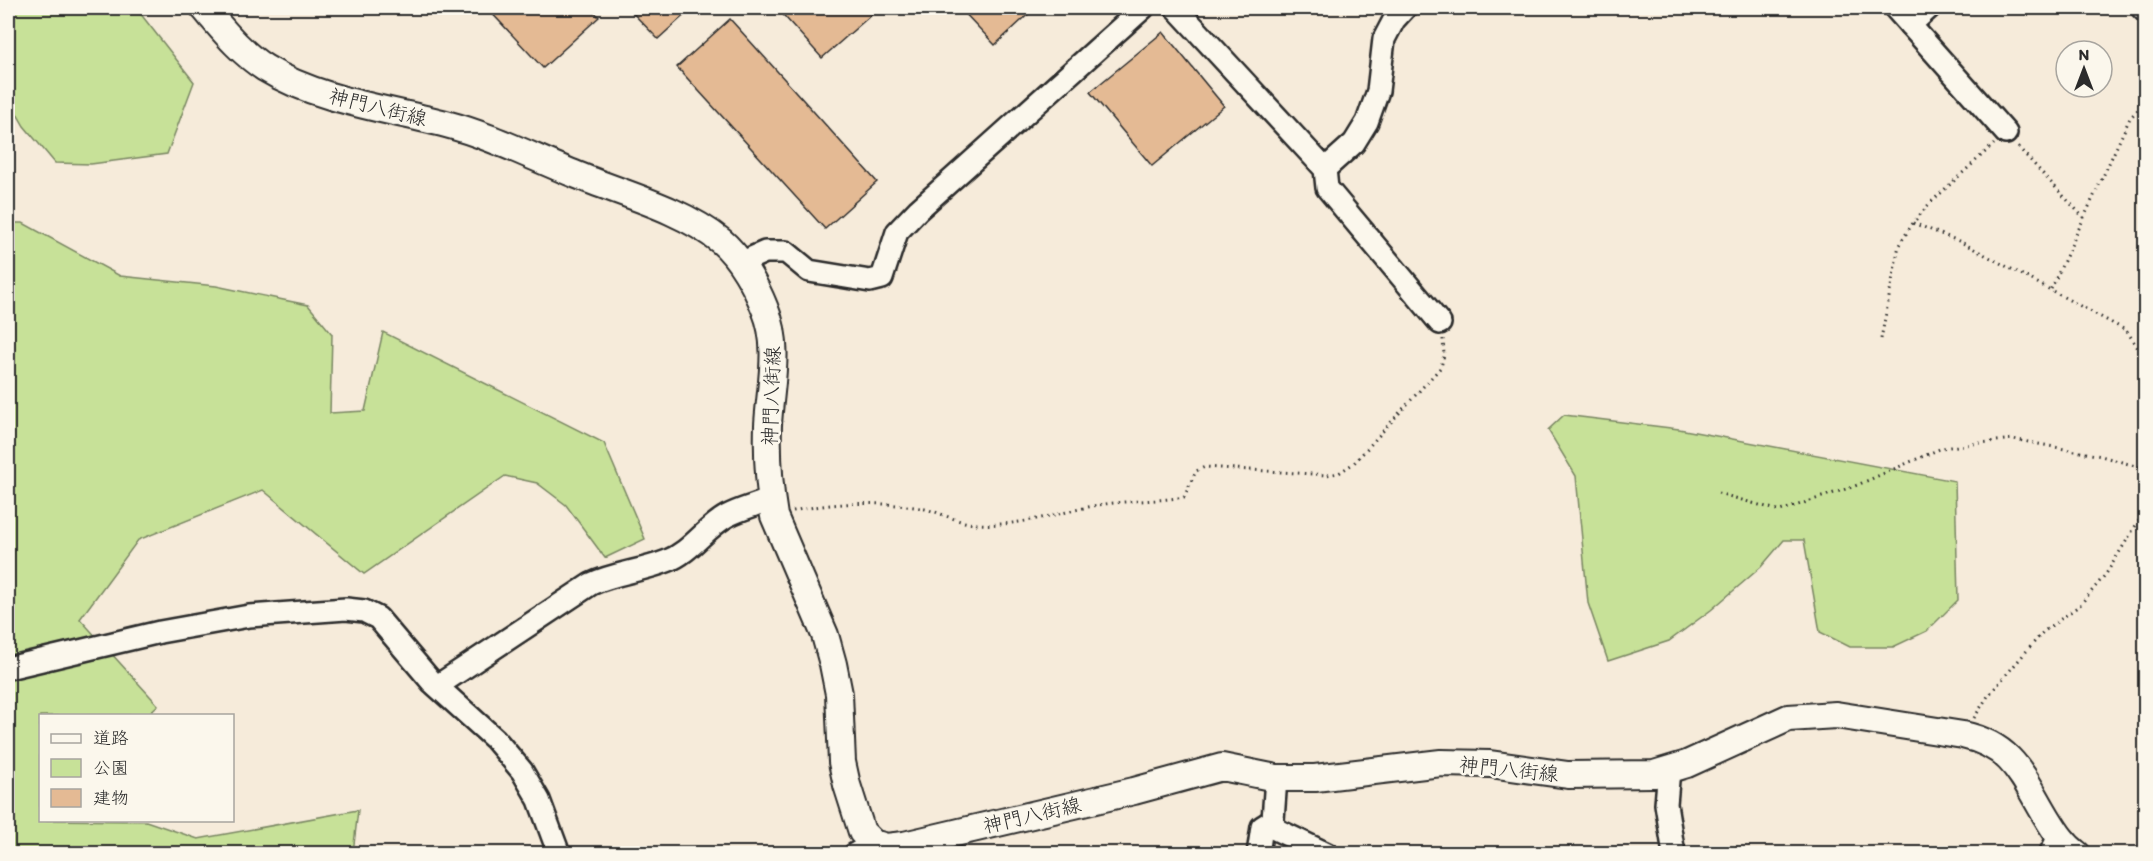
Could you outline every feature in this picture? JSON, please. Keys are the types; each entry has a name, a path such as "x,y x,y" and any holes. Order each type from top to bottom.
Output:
{"main road":[{"name":"神門八街線","path":"204,8 245,55 309,90 448,125 494,140 689,220 722,242 740,263 760,296 772,328 775,352 768,426 772,507 825,635 833,664 839,694 839,735 847,786 862,832 864,848 904,845 1134,791 1222,767 1276,778 1315,778 1441,764 1490,764 1568,775 1654,774 1687,765 1788,718 1836,715 1980,738 1995,746 2011,759 2062,848"}],"street":[{"path":"740,263 765,252 786,252 809,271 870,281 882,278 897,232 918,210 1143,8"},
{"path":"1176,8 1325,169 1327,188 1440,323"},
{"path":"1325,169 1354,143 1367,122 1378,91 1384,39 1394,20 1405,8"},
{"path":"1895,8 2006,133"},
{"path":"1910,26 1929,8"},
{"path":"2142,8 2145,12"},
{"path":"437,686 591,584 608,576 668,561 691,547 727,516 772,507"},
{"path":"8,668 160,632 249,616 346,609 364,611 378,618 437,686 495,739 522,771 538,800 559,854"},
{"path":"1670,770 1666,804 1674,854"},
{"path":"1276,778 1273,820 1275,829 1327,854"},
{"path":"1258,854 1262,827 1273,820"}],"path":[{"path":"2050,289 2130,118 2145,101"},
{"path":"1881,339 1899,245 1913,223 1930,203 2006,133 2084,218"},
{"path":"1913,223 1961,242 2127,331 2145,361"},
{"path":"772,507 852,503 922,508 973,524 1001,525 1041,519 1095,506 1184,497 1196,471 1205,467 1327,476 1339,473 1354,463 1441,367 1444,355 1440,323"},
{"path":"1718,492 1780,511 1855,486 1942,448 2013,439 2101,456 2145,469"},
{"path":"1963,735 1988,696 2043,632 2080,605 2106,574 2145,509"}],"green space":[{"path":"8,8 136,8 194,82 167,154 91,164 55,163 24,126 8,98"},
{"path":"8,223 23,223 120,276 216,286 308,305 332,334 330,413 365,411 383,332 604,443 645,539 605,558 566,505 537,483 505,476 364,574 263,490 138,540 80,619 158,705 148,714 39,714 39,822 149,822 198,839 358,810 353,853 8,853 8,815 13,808 8,788"},
{"path":"1564,415 1679,429 1955,481 1958,600 1927,631 1893,647 1850,647 1820,632 1804,540 1784,540 1761,567 1711,610 1669,641 1608,661 1588,603 1576,476 1548,430"}],"building":[{"path":"487,8 591,8 599,17 543,68"},
{"path":"628,8 692,8 658,39"},
{"path":"777,8 879,8 822,58"},
{"path":"960,8 1035,8 995,45"},
{"path":"730,19 877,182 825,229 677,67"},
{"path":"1163,32 1224,106 1152,166 1090,92"}]}
